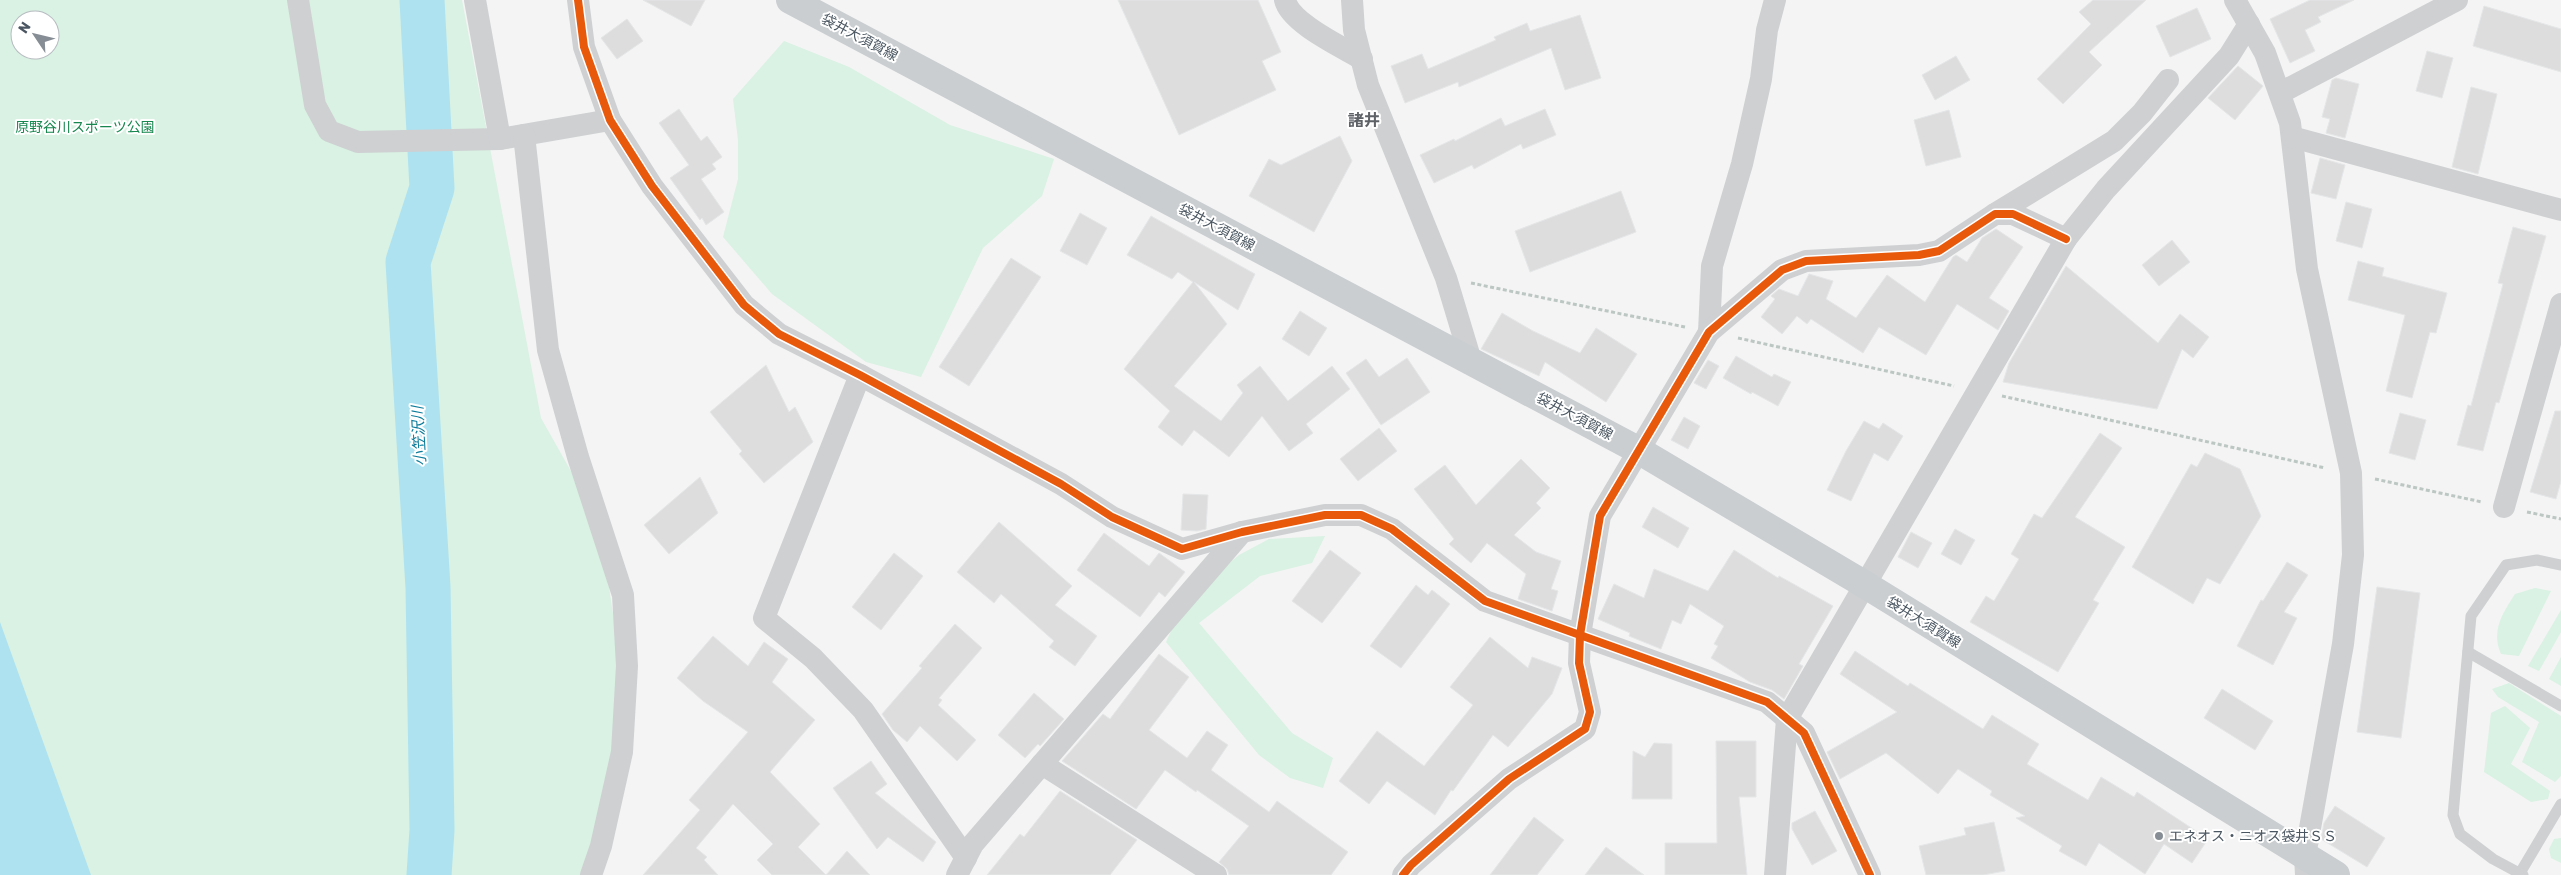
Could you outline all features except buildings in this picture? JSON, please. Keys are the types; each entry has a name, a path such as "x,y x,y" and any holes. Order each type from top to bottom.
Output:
{"main road":[{"name":"袋井大須賀線","path":"790,0 1638,450 1864,584 2305,866 2336,875"}],"street":[{"path":"298,0 315,105 329,131 358,142 387,143 500,139 610,120"},
{"path":"475,0 500,139"},
{"path":"578,0 584,46 610,120 652,186 744,305 779,334 860,374 1061,484 1112,517 1182,549 1242,532 1325,515 1361,515 1392,529 1485,601 1767,702 1804,733 1870,875"},
{"path":"1285,0 1287,6 1310,29 1362,59"},
{"path":"1352,0 1354,30 1368,85 1446,278 1471,362"},
{"path":"1709,332 1712,266 1742,164 1761,79 1767,30 1774,0"},
{"path":"2235,0 2265,53 2290,123 2307,269 2351,473 2353,555 2343,644 2305,866"},
{"path":"2280,93 2457,0"},
{"path":"1775,875 1787,719 2066,239 2106,188 2229,56 2249,24"},
{"path":"1403,875 1411,865 1509,779 1585,729 1590,712 1579,663 1580,635 1600,516 1709,332 1782,270 1806,260 1919,254 1939,251 1995,214 2114,141 2142,113 2168,80"},
{"path":"524,135 548,350 578,457 623,595 627,666 622,752 601,846 591,875"},
{"path":"2292,137 2561,210"},
{"path":"1995,214 2014,214 2066,239"},
{"path":"2504,507 2561,304"},
{"path":"860,374 764,618 813,658 863,710 962,866"},
{"path":"962,866 973,844 1242,532"},
{"path":"1042,764 1216,875"}],"lane":[{"path":"2561,566 2537,560 2506,565 2471,616 2453,815 2460,834 2493,859 2522,874 2561,804"},
{"path":"2468,652 2561,706"}],"green space":[{"name":"原野谷川スポーツ公園","path":"0,0 462,0 541,418 599,521 625,694 590,875 0,875"},
{"path":"784,41 849,67 950,125 1054,159 1042,196 983,248 921,377 866,362 772,294 723,237 738,179 738,140 733,99"},
{"path":"1325,536 1312,563 1260,576 1199,623 1292,733 1333,758 1323,788 1290,778 1259,755 1166,642 1186,598 1239,555 1269,539"},
{"path":"2535,588 2551,591 2519,656 2501,654 2497,638 2502,616 2515,594"},
{"path":"2561,610 2561,632 2539,671 2528,666"},
{"path":"2561,657 2561,686 2549,679"},
{"path":"2509,683 2561,716 2561,776 2555,782 2522,762 2539,722 2498,697 2492,689"},
{"path":"2505,706 2530,728 2511,764 2550,791 2548,799 2531,802 2484,772 2491,713"},
{"path":"2561,838 2561,863 2551,858 2549,849 2554,839"}],"water":[{"path":"0,622 91,875 0,875"}],"waterway":[{"name":"小笠沢川","path":"422,0 432,188 408,262 428,587 432,830 429,875"}],"cycle path":[{"path":"578,0 584,47 610,120 652,186 744,305 779,334 860,375 1061,484 1112,517 1182,549 1242,532 1325,515 1361,515 1392,529 1485,601 1767,702 1804,733 1870,875"},
{"path":"1403,875 1411,865 1509,779 1585,729 1590,712 1579,663 1580,635 1600,516 1709,332 1782,270 1806,261 1919,255 1939,251 1995,214 2013,214 2066,239"}],"place":[{"name":"エネオス・ニオス袋井ＳＳ","path":"2159,836"}],"district":[{"name":"諸井","path":"1364,120"}]}
